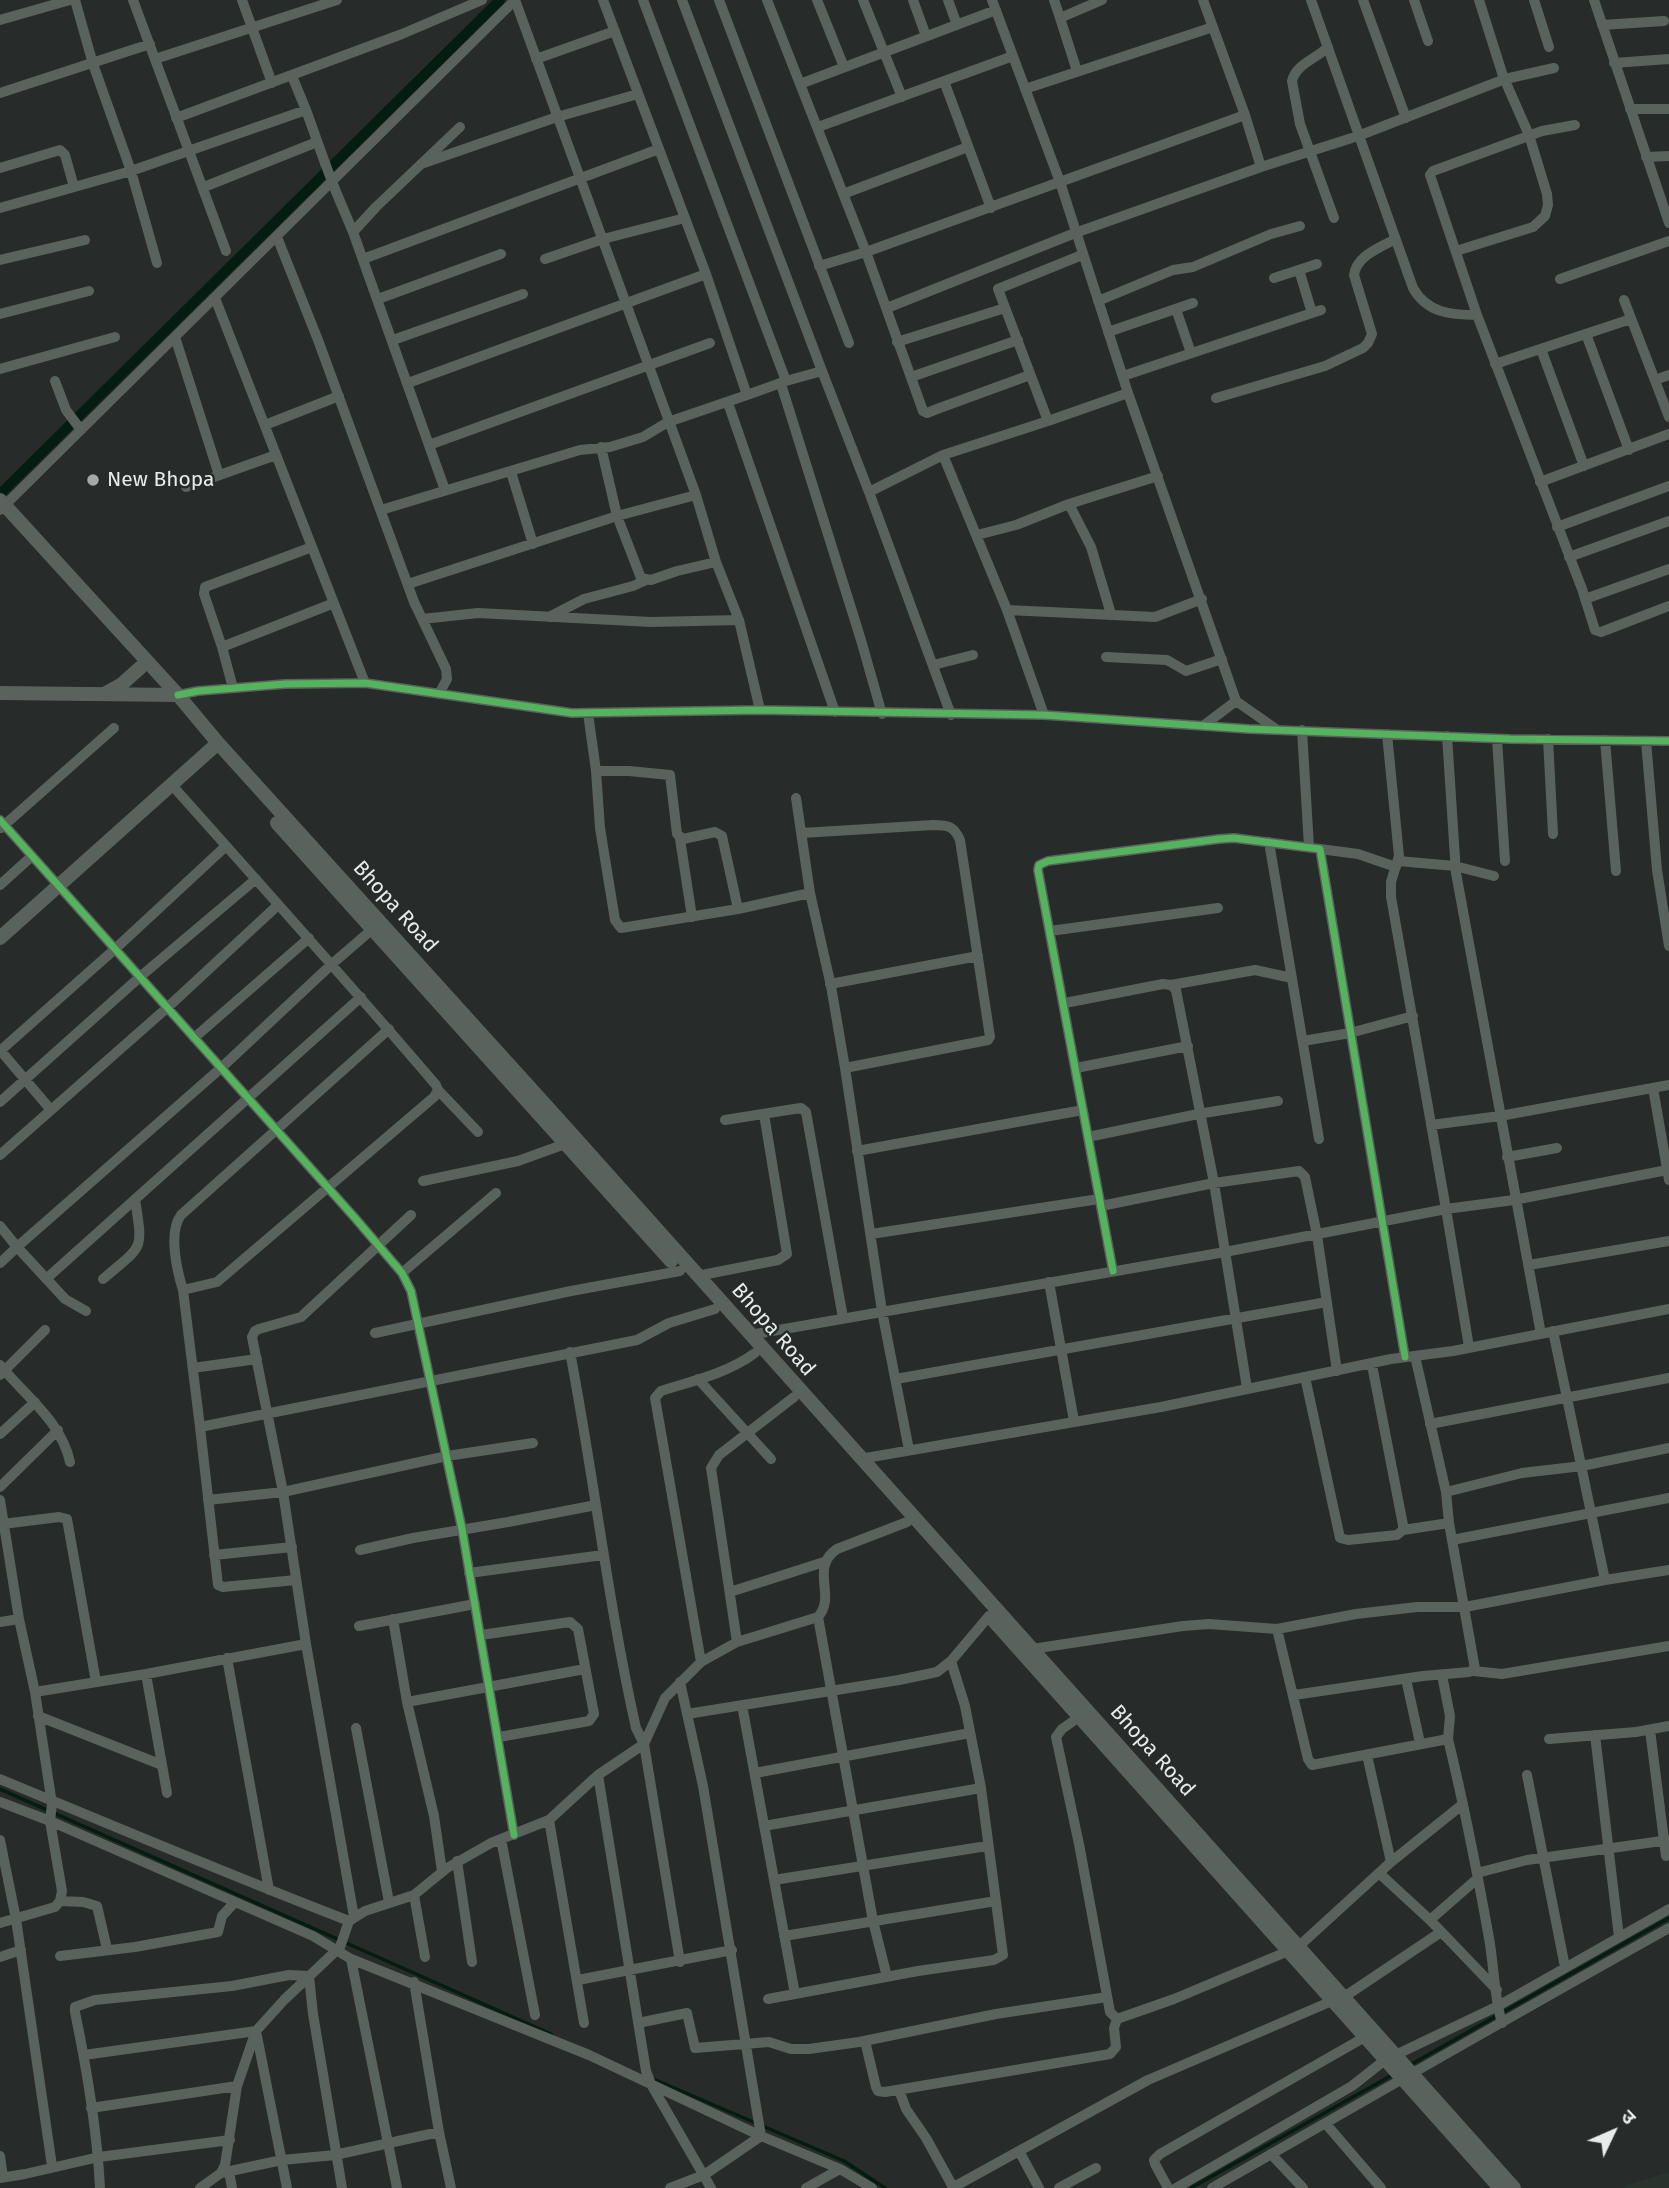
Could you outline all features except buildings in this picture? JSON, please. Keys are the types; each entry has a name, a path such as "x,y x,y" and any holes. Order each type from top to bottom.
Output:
{"main road":[{"name":"Bhopa Road","path":"1,506 141,667 174,696"},
{"name":"Bhopa Road","path":"1,506 174,696 215,746 377,926 750,1335 860,1459 989,1616 1079,1717 1398,2067 1514,2188"},
{"path":"103,695 141,667"},
{"path":"0,693 174,696"},
{"path":"0,938 215,746"},
{"name":"Bhopa Road","path":"377,926 565,1144 715,1310 1032,1648 1293,1949"},
{"name":"Bhopa Road","path":"1338,1999 1365,2037 1398,2067 1494,2186"}],"street":[{"path":"0,20 73,0 131,171 157,263"},
{"path":"134,0 226,251"},
{"path":"242,0 272,83"},
{"path":"155,59 337,0"},
{"path":"176,118 402,34 482,0"},
{"path":"1,506 77,424 176,337 515,0 706,523 716,562 739,620 760,710"},
{"path":"603,0 706,274 747,395"},
{"path":"643,0 784,383 882,713"},
{"path":"682,0 951,715"},
{"path":"719,0 849,343"},
{"path":"767,0 866,252 921,408 927,413 1031,375"},
{"path":"817,0 844,67"},
{"path":"863,0 902,97"},
{"path":"913,0 926,36"},
{"path":"948,0 957,24"},
{"path":"1054,0 1077,71"},
{"path":"1060,18 1102,0"},
{"path":"1203,0 1261,167"},
{"path":"1311,0 1413,288 1419,297 1445,314 1477,315"},
{"path":"1363,0 1406,118"},
{"path":"1414,0 1428,41"},
{"path":"1456,251 1533,227 1545,216 1549,205 1529,135 1505,79 1479,0"},
{"path":"1534,0 1549,47"},
{"path":"1594,0 1669,223"},
{"path":"800,84 957,24 994,5 1060,182 1128,393 1236,701 1276,729"},
{"path":"1602,25 1664,21"},
{"path":"1025,89 1213,27"},
{"path":"536,59 615,31"},
{"path":"0,93 149,44"},
{"path":"1328,47 1304,64 1292,79 1300,124 1334,218"},
{"path":"818,127 1013,57"},
{"path":"1614,63 1669,59"},
{"path":"887,308 1075,233 1261,167 1358,136 1505,79 1554,68"},
{"path":"292,76 378,299 445,490"},
{"path":"944,81 991,208"},
{"path":"421,164 557,117 638,94"},
{"path":"1630,109 1669,109"},
{"path":"0,208 131,171 306,110"},
{"path":"820,266 991,208 1245,115"},
{"path":"1575,125 1551,128 1529,135 1431,171 1430,175 1477,315 1594,628 1599,632 1669,606"},
{"path":"353,232 460,127"},
{"path":"204,187 317,142"},
{"path":"843,194 968,147"},
{"path":"363,260 659,149"},
{"path":"0,168 60,150 65,155 74,187"},
{"path":"1646,157 1669,156"},
{"path":"545,260 603,239 685,218"},
{"path":"1098,301 1173,270 1193,267 1271,234 1300,226"},
{"path":"277,237 408,584 446,669 447,679 439,694"},
{"path":"1216,398 1325,366 1366,346 1372,334 1354,269 1366,256 1395,239"},
{"path":"0,260 85,240"},
{"path":"1560,279 1669,242"},
{"path":"378,299 501,254"},
{"path":"1048,421 998,289 1082,255"},
{"path":"1274,278 1317,264"},
{"path":"1123,376 1316,311 1299,270"},
{"path":"408,383 706,274"},
{"path":"0,314 89,291"},
{"path":"393,340 523,294"},
{"path":"215,298 365,683"},
{"path":"1624,300 1669,418"},
{"path":"1108,332 1193,303"},
{"path":"897,342 1005,308"},
{"path":"1176,309 1191,354"},
{"path":"1495,364 1631,319"},
{"path":"1586,334 1629,450"},
{"path":"0,369 115,337"},
{"path":"176,337 219,475"},
{"path":"911,377 1018,340"},
{"path":"429,445 710,342"},
{"path":"1541,349 1584,466"},
{"path":"381,510 580,450 617,445 643,437 668,422 821,371"},
{"path":"1655,380 1669,375"},
{"path":"55,381 66,410 77,424"},
{"path":"869,492 943,455 1128,393"},
{"path":"265,425 339,396"},
{"path":"728,402 835,712"},
{"path":"1540,482 1669,435"},
{"path":"601,447 617,516 631,557 645,581"},
{"path":"186,487 276,455"},
{"path":"943,455 1007,610 1044,715"},
{"path":"511,472 533,544"},
{"path":"977,535 1016,525 1069,504 1158,476"},
{"path":"1557,527 1669,486"},
{"path":"408,584 617,516 696,495"},
{"path":"1069,504 1091,547 1111,614"},
{"path":"1569,557 1669,521"},
{"path":"233,688 204,594 205,587 312,547"},
{"path":"549,617 571,604 716,562"},
{"path":"1585,599 1669,569"},
{"path":"1007,610 1159,617 1202,599"},
{"path":"222,647 334,603"},
{"path":"422,619 467,613 652,622 739,620"},
{"path":"933,665 973,655"},
{"path":"1106,657 1167,660 1186,671 1222,659"},
{"path":"174,696 233,688 365,683 588,713 760,710 1044,715 1203,726 1387,734 1669,741"},
{"path":"1203,726 1236,701"},
{"path":"588,713 600,828 618,926 625,928 692,917 810,893"},
{"path":"114,728 1,824 141,976 402,1273 411,1291 462,1529 514,1835"},
{"path":"1302,730 1314,848 1350,1033 1381,1223 1410,1356 1446,1492 1448,1523 1476,1664 1474,1671"},
{"path":"1387,734 1399,842 1397,864 1391,882 1391,897 1468,1347"},
{"path":"1447,736 1455,866 1514,1200 1541,1334"},
{"path":"1497,738 1505,861"},
{"path":"1548,739 1553,834"},
{"path":"1605,740 1616,870"},
{"path":"1646,741 1657,870 1669,946"},
{"path":"596,771 670,775 677,834 692,917"},
{"path":"171,784 361,997 438,1090 478,1132"},
{"path":"796,798 810,893 845,1068 882,1311 909,1450"},
{"path":"802,833 884,826 948,825 954,828 960,840 990,1037 988,1040 845,1068"},
{"path":"680,839 715,832 722,836 737,909"},
{"path":"1113,1271 1038,870 1043,862 1234,838 1358,854 1397,864 1455,866 1494,876"},
{"path":"1269,842 1319,1139"},
{"path":"51,1110 0,1050 226,846"},
{"path":"0,885 32,856"},
{"path":"1657,870 1669,868"},
{"path":"0,1102 141,976 256,879"},
{"path":"0,1156 278,905"},
{"path":"1050,931 1218,908"},
{"path":"0,1263 377,926"},
{"path":"194,1038 309,938"},
{"path":"830,984 978,956"},
{"path":"1065,1003 1255,970 1292,978"},
{"path":"1171,985 1176,990 1180,1003 1198,1114 1214,1183 1247,1388"},
{"path":"46,1279 361,997"},
{"path":"1303,1041 1350,1033 1413,1016"},
{"path":"296,1580 223,1587 216,1581 201,1427 173,1234 175,1223 202,1196 388,1029"},
{"path":"1076,1068 1188,1046"},
{"path":"1431,1125 1500,1116 1669,1085"},
{"path":"750,1335 1225,1252 1446,1209 1668,1175 1665,1131 1653,1088"},
{"path":"183,1290 217,1282 434,1097 438,1090"},
{"path":"1088,1137 1198,1114 1278,1101"},
{"path":"725,1120 801,1108 806,1112 843,1318"},
{"path":"857,1151 1083,1110"},
{"path":"697,1276 778,1260 787,1254 764,1114"},
{"path":"423,1181 518,1161 565,1144"},
{"path":"1507,1157 1557,1148"},
{"path":"871,1234 1100,1203 1299,1171 1305,1177 1317,1235 1337,1371"},
{"path":"402,1273 496,1193"},
{"path":"103,1279 134,1253 140,1244 135,1199"},
{"path":"232,2188 225,2172 237,2086 256,2032 340,1944 352,1919 283,1492 251,1337 255,1331 301,1317 411,1215"},
{"path":"0,1227 68,1302 86,1311"},
{"path":"1529,1265 1669,1241"},
{"path":"375,1333 571,1290 680,1271"},
{"path":"1049,1282 1074,1421"},
{"path":"897,1380 1327,1302"},
{"path":"860,1459 1161,1406 1410,1356 1669,1309"},
{"path":"201,1427 638,1340 669,1324 715,1310"},
{"path":"45,1330 2,1370 35,1402 58,1430 71,1462"},
{"path":"1553,1331 1605,1580"},
{"path":"570,1352 590,1453 603,1555 636,1728 644,1744 680,1962"},
{"path":"701,1662 655,1398 661,1391 740,1363 755,1353"},
{"path":"193,1368 257,1359"},
{"path":"1372,1365 1403,1530"},
{"path":"1305,1377 1340,1538 1348,1540 1397,1535 1403,1530 1448,1523"},
{"path":"1430,1424 1669,1378"},
{"path":"698,1379 771,1459"},
{"path":"737,1642 711,1468 719,1455 794,1397"},
{"path":"0,1434 35,1402"},
{"path":"0,1488 58,1430"},
{"path":"208,1500 283,1492 447,1456 533,1443"},
{"path":"1446,1492 1522,1473 1582,1466 1669,1448"},
{"path":"1452,1540 1669,1498"},
{"path":"0,1500 19,1619 35,1692 62,1891 60,1901 55,1907 0,1923"},
{"path":"360,1550 596,1505"},
{"path":"4,1524 59,1517 66,1519 96,1682"},
{"path":"730,1592 824,1562 837,1549 910,1520"},
{"path":"214,1555 292,1547"},
{"path":"469,1573 603,1555"},
{"path":"0,1801 51,1809 352,1919 389,1902 414,1895 457,1861 501,1839 549,1820 598,1775 644,1744 659,1708 701,1662 737,1642 818,1617 825,1606 824,1562"},
{"path":"1032,1648 1209,1624 1277,1629 1417,1607 1465,1607 1669,1570"},
{"path":"359,1626 475,1604"},
{"path":"687,1714 937,1672 945,1668 989,1616"},
{"path":"818,1617 873,1921 887,1977"},
{"path":"0,1622 19,1619"},
{"path":"393,1619 407,1702 434,1816 442,1871"},
{"path":"481,1635 570,1622 578,1629 594,1714 592,1720 499,1737"},
{"path":"1277,1629 1310,1763 1316,1766 1448,1738"},
{"path":"35,1692 306,1644"},
{"path":"1294,1695 1474,1671 1502,1674 1669,1646"},
{"path":"227,1658 269,1890"},
{"path":"768,1999 999,1957 1003,1951 981,1788 965,1706 951,1661"},
{"path":"407,1702 585,1669"},
{"path":"146,1674 167,1794"},
{"path":"1442,1675 1450,1716 1448,1738 1477,1876 1500,2014"},
{"path":"1406,1679 1420,1742"},
{"path":"680,1682 703,1786 760,2129"},
{"path":"742,1705 795,1994"},
{"path":"38,1716 162,1765"},
{"path":"1079,1717 1056,1737 1110,2012 1117,2019"},
{"path":"1549,1739 1669,1726"},
{"path":"356,1728 389,1902"},
{"path":"1650,1730 1667,1840 1666,1856"},
{"path":"755,1773 970,1733"},
{"path":"1595,1735 1604,1792 1607,1847 1619,1937"},
{"path":"1367,1755 1391,1863"},
{"path":"598,1775 649,2079 711,2188"},
{"path":"1527,1775 1565,1967"},
{"path":"0,1779 51,1809 235,1902 313,1936 340,1944 351,1959 397,2188"},
{"path":"764,1826 981,1788"},
{"path":"865,2041 878,2091 899,2090 1110,2054 1116,2047 1114,2028 1117,2019 1293,1949 1463,1804"},
{"path":"549,1820 584,2023"},
{"path":"501,1839 535,2015"},
{"path":"0,1840 3,1876 16,1919 21,1950 52,2166"},
{"path":"1430,1920 1477,1876 1542,1858 1667,1840"},
{"path":"774,1880 987,1846"},
{"path":"457,1861 472,1962"},
{"path":"1379,1873 1430,1920 1497,1990"},
{"path":"414,1895 425,1957"},
{"path":"60,1901 97,1906 107,1949"},
{"path":"60,1956 135,1947 218,1932 222,1916 235,1902"},
{"path":"784,1936 996,1902"},
{"path":"1212,2188 1326,2124 1438,2036 1500,2014 1565,1967 1669,1909"},
{"path":"1176,2188 1352,2086 1398,2067 1669,1928"},
{"path":"899,2090 906,2109 926,2138 953,2188 1149,2080 1338,1999 1441,1932"},
{"path":"0,1957 21,1950"},
{"path":"578,1980 732,1950"},
{"path":"351,1959 414,1982 649,2079 760,2129 872,2188"},
{"path":"100,2188 99,2157 75,2012 77,2005 95,2000 232,1986 289,1975 309,1976"},
{"path":"309,1976 342,2188"},
{"path":"414,1982 451,2188"},
{"path":"638,2023 687,2013 695,2048 769,2042 784,2048 799,2049 865,2041 996,2014 1107,1997"},
{"path":"83,2055 256,2032"},
{"path":"256,2032 287,2188"},
{"path":"1168,2188 1154,2160 1160,2154 1365,2037"},
{"path":"91,2108 237,2086"},
{"path":"1326,2124 1381,2188"},
{"path":"670,2188 704,2175 760,2129"},
{"path":"200,2188 225,2172 282,2161 335,2155 439,2132"},
{"path":"0,2156 2,2177 99,2157 230,2140"},
{"path":"1019,2151 1039,2188"},
{"path":"1271,2154 1303,2188"},
{"path":"1059,2188 1096,2168"},
{"path":"806,2188 840,2169"}],"shaded area":[{"path":"1669,2172 1669,2188 1624,2188 1627,2185"}],"waterway":[{"path":"0,494 500,0"},
{"path":"0,1789 551,2034"},
{"path":"1410,2065 1669,1918"},
{"path":"1191,2188 1394,2074"},
{"path":"651,2078 844,2161 885,2188"}],"cycle path":[{"path":"178,695 285,684 365,683 572,713 760,710 1044,715 1249,729 1510,739 1669,741"},
{"path":"0,820 402,1273 411,1291 462,1529 514,1835"},
{"path":"1113,1271 1039,865 1048,861 1234,838 1320,849 1405,1357"}],"place":[{"name":"New Bhopa","path":"93,480"}]}
